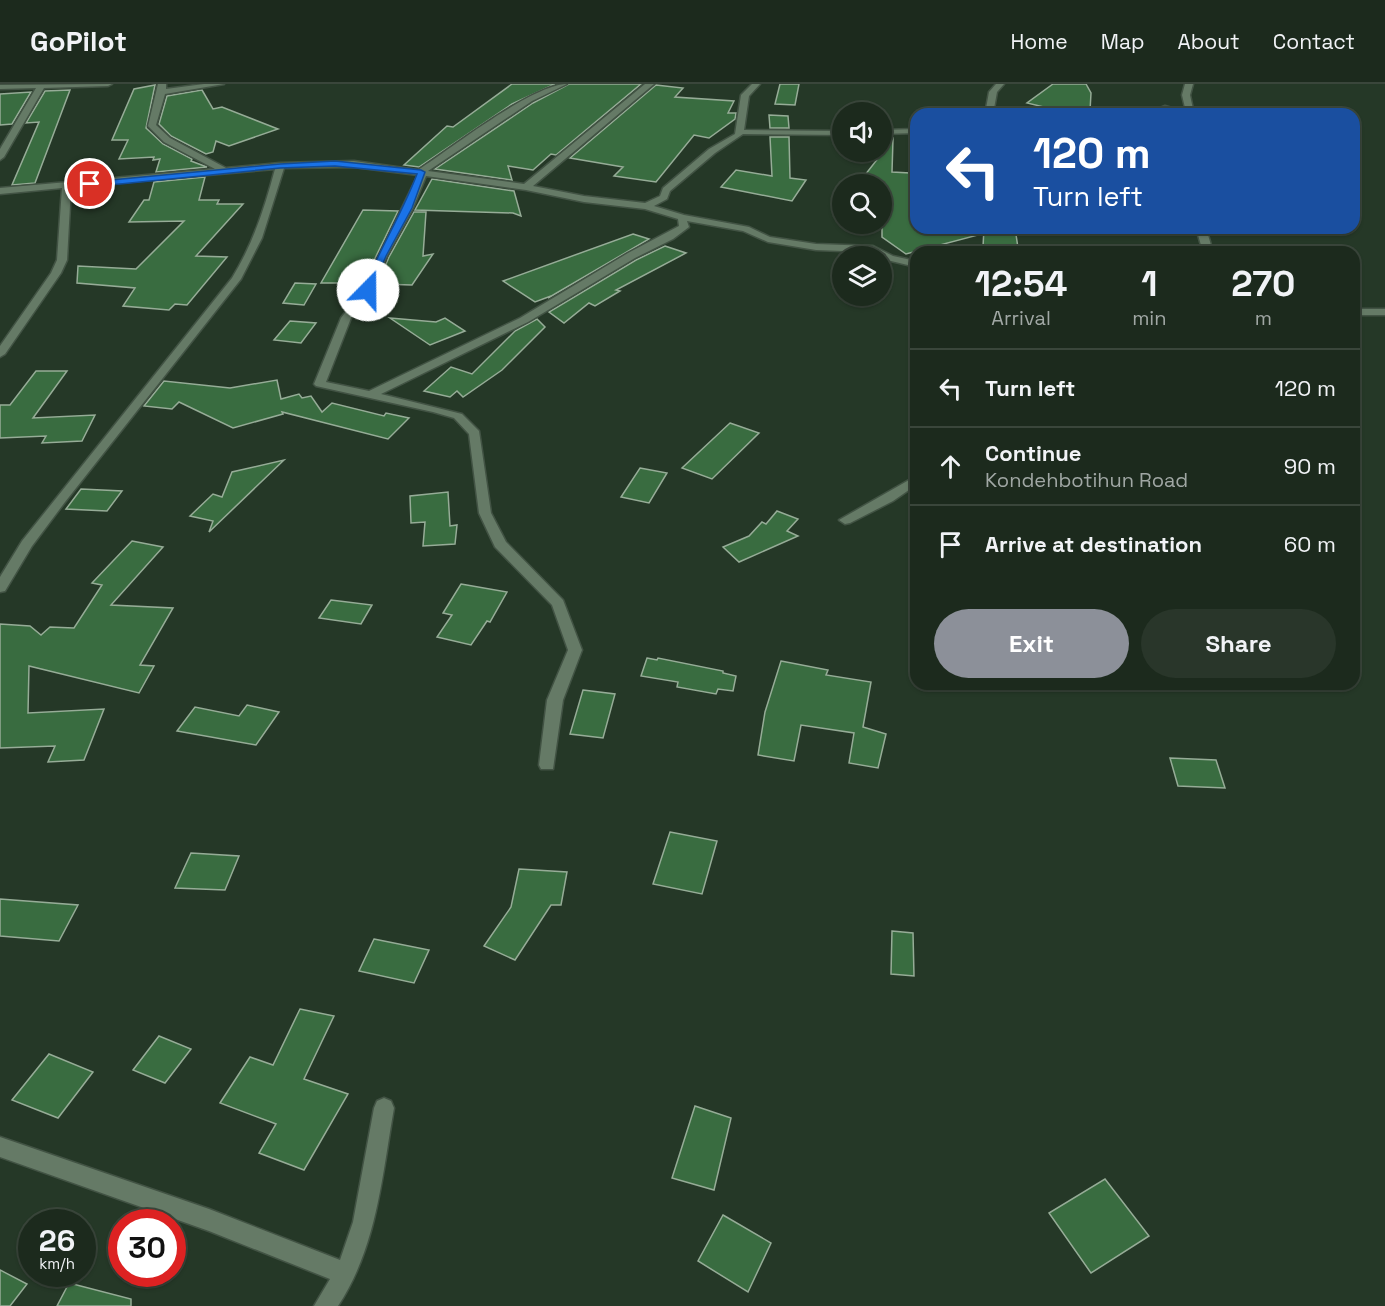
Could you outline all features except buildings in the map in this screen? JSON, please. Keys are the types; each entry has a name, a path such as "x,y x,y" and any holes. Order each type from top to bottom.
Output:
{"street":[{"path":"0,87 108,84"},
{"path":"220,84 163,88 152,126 157,133 226,172"},
{"path":"548,765 555,700 575,650 558,603 500,544 485,513 475,433 458,416 447,412 320,384 346,318 368,290 381,256 408,208 422,172 529,99 563,84"},
{"path":"526,188 650,84"},
{"path":"645,206 664,197 666,190 704,158 740,135 745,95 756,84"},
{"path":"990,108 993,92 1000,84"},
{"path":"1189,84 1186,95 1189,108"},
{"path":"0,157 18,121 42,85"},
{"path":"740,132 832,133"},
{"path":"892,132 910,132"},
{"path":"0,191 280,166 354,164 645,206 682,217 746,229 768,239 816,247 873,249 890,258 910,263"},
{"path":"0,588 27,544 249,260 264,225 280,166"},
{"path":"0,354 56,273 62,260 67,186"},
{"path":"368,396 448,355 511,327 580,289 627,258 677,233 684,227 682,217"},
{"path":"1360,312 1385,312"},
{"path":"845,520 889,498 910,484"},
{"path":"325,1306 346,1274 364,1222 384,1108"},
{"path":"0,1147 209,1220 346,1274"}],"route":[{"path":"90,184 280,166 335,164 421,172 423,173 408,208 381,256 368,290"}]}
